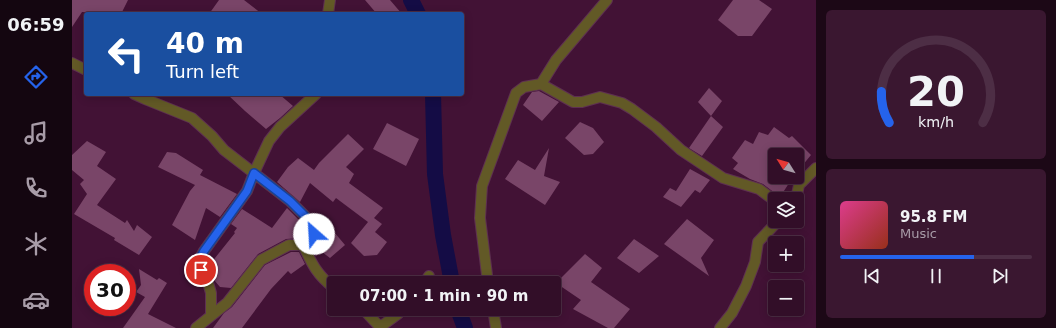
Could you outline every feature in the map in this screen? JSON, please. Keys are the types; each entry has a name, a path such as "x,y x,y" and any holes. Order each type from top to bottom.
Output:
{"street":[{"path":"328,12 330,0"},
{"path":"541,84 556,60 607,0"},
{"path":"72,63 84,69"},
{"path":"487,276 480,218 482,186 516,93 524,87 541,84 573,102 582,102 600,98 622,103 656,126 681,150 723,178 758,189 768,195"},
{"path":"139,96 192,118 212,136 224,150 290,201 309,220 314,234 303,245 290,245 261,260 227,303 196,328"},
{"path":"212,316 211,293 207,279 201,270 199,260 247,191 269,141 280,127 314,96"},
{"path":"798,192 799,185 816,168"},
{"path":"720,328 732,313 746,286 755,262 758,242 771,228"},
{"path":"303,245 312,265 327,282"},
{"path":"370,316 380,327 395,316"},
{"path":"494,316 496,328"}],"building":[{"path":"72,0 128,0 122,12 82,12 72,27"},
{"path":"219,0 244,0 259,12 210,12"},
{"path":"365,0 390,0 400,12 375,12"},
{"path":"733,0 759,0 772,9 752,36 738,36 718,20"},
{"path":"709,88 722,101 711,116 698,102"},
{"path":"539,91 559,102 542,121 523,105 532,92"},
{"path":"229,96 281,96 293,106 266,129"},
{"path":"711,116 723,127 702,156 689,148"},
{"path":"580,122 593,128 604,142 593,154 584,155 565,138"},
{"path":"387,123 419,139 406,166 373,149"},
{"path":"774,127 789,138 792,136 804,148 768,148 768,184 788,184 783,192 773,192 763,184 750,179 733,169 738,163 732,158 745,140 753,144 759,132 768,135"},
{"path":"348,134 364,149 346,167 354,174 349,183 383,208 374,218 382,224 375,232 387,242 377,255 364,256 351,243 368,222 336,198 333,202 310,183 300,202 277,182 288,167 298,158 314,170"},
{"path":"87,141 106,152 97,166 116,179 97,205 125,223 127,220 134,231 137,225 152,237 139,255 114,240 115,238 74,214 87,194 80,184 84,180 72,170 72,155"},
{"path":"549,148 544,176 560,182 545,205 505,179 518,160 535,170"},
{"path":"804,148 811,155 804,164"},
{"path":"167,152 176,153 203,170 200,175 237,194 220,217 206,208 195,240 172,225 190,191 195,185 158,167"},
{"path":"690,169 710,180 700,193 695,190 681,207 663,197 670,188 676,191"},
{"path":"287,208 303,224 306,232 300,238 286,239 258,254 231,288 220,287 207,268 235,233 234,232 237,228 231,224 242,209 272,228"},
{"path":"687,219 714,240 701,258 709,276 664,244"},
{"path":"324,220 345,245 330,258 322,252 316,256 311,246 320,236 318,226"},
{"path":"634,239 659,256 639,273 617,258"},
{"path":"291,252 299,252 305,264 291,274 288,271 271,289 242,328 213,328 224,313 232,307 265,265"},
{"path":"585,254 602,268 591,282 630,309 614,328 608,328 573,309 581,300 561,286 561,278"},
{"path":"139,269 157,280 159,278 167,283 148,314 176,328 123,328 132,316 136,316 136,310 145,297 136,292 141,285"}],"waterway":[{"path":"411,0 417,12"},
{"path":"433,96 435,174 443,235 451,276"},
{"path":"461,316 465,328"}],"route":[{"path":"201,270 199,260 247,191 254,173 290,201 309,220 314,234"}]}
